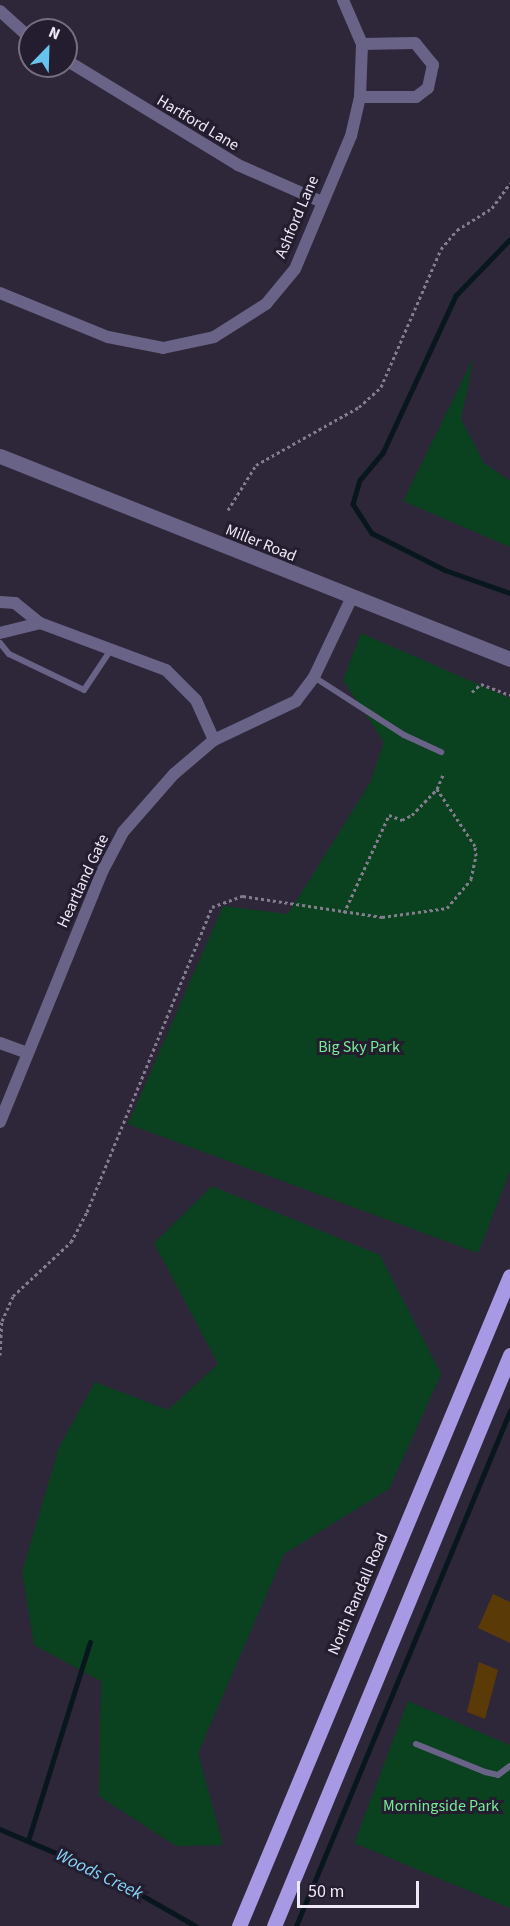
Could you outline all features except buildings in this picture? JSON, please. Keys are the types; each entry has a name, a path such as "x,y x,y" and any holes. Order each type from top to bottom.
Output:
{"main road":[{"name":"North Randall Road","path":"239,1926 510,1276"},
{"path":"274,1926 510,1354"}],"street":[{"name":"Ashford Lane","path":"0,293 136,345 164,348 214,337 266,304 295,269 320,201 351,136 360,97 362,44 343,0"},
{"path":"0,11 18,27"},
{"path":"360,97 416,97 428,87 433,65 415,43 362,44"},
{"name":"Hartford Lane","path":"78,67 238,165 320,201"},
{"name":"Miller Road","path":"0,456 351,599 510,659"},
{"name":"Heartland Gate","path":"0,1122 27,1053 123,832 174,774 214,740 280,713 314,678 351,599"},
{"path":"0,602 15,603 40,623 113,646 166,670 196,700 214,740"},
{"path":"0,633 40,623"},
{"path":"0,1043 27,1053"}],"lane":[{"path":"0,643 9,654 84,690 113,646"},
{"path":"314,678 404,735 441,752"},
{"path":"416,1744 485,1773 498,1775 510,1766"}],"path":[{"path":"228,510 256,465 359,407 381,387 441,249 457,230 492,208 510,183"},
{"path":"472,692 481,684 510,695"},
{"path":"344,913 389,815 402,819 412,815 437,789 443,775"},
{"path":"0,1355 2,1321 13,1296 71,1242 87,1212 212,907 243,896 344,913 401,917 438,913 464,890 475,869 475,846 437,789"}],"green space":[{"path":"474,357 461,419 484,463 510,481 510,547 403,501"},
{"name":"Big Sky Park","path":"361,633 510,698 510,1171 478,1253 128,1124 223,906 288,914 370,783 384,742 343,680"},
{"path":"212,1186 380,1255 441,1374 389,1489 284,1554 198,1753 223,1845 176,1846 99,1796 101,1681 34,1645 22,1572 59,1447 95,1382 168,1410 218,1364 154,1243"},
{"name":"Morningside Park","path":"408,1701 510,1745 510,1908 354,1843"}],"waterway":[{"path":"510,240 456,296 383,453 360,480 353,504 372,533 445,570 510,593"},
{"path":"296,1926 510,1411"},
{"path":"28,1841 90,1642"},
{"name":"Woods Creek","path":"0,1829 103,1873 196,1926"}]}
